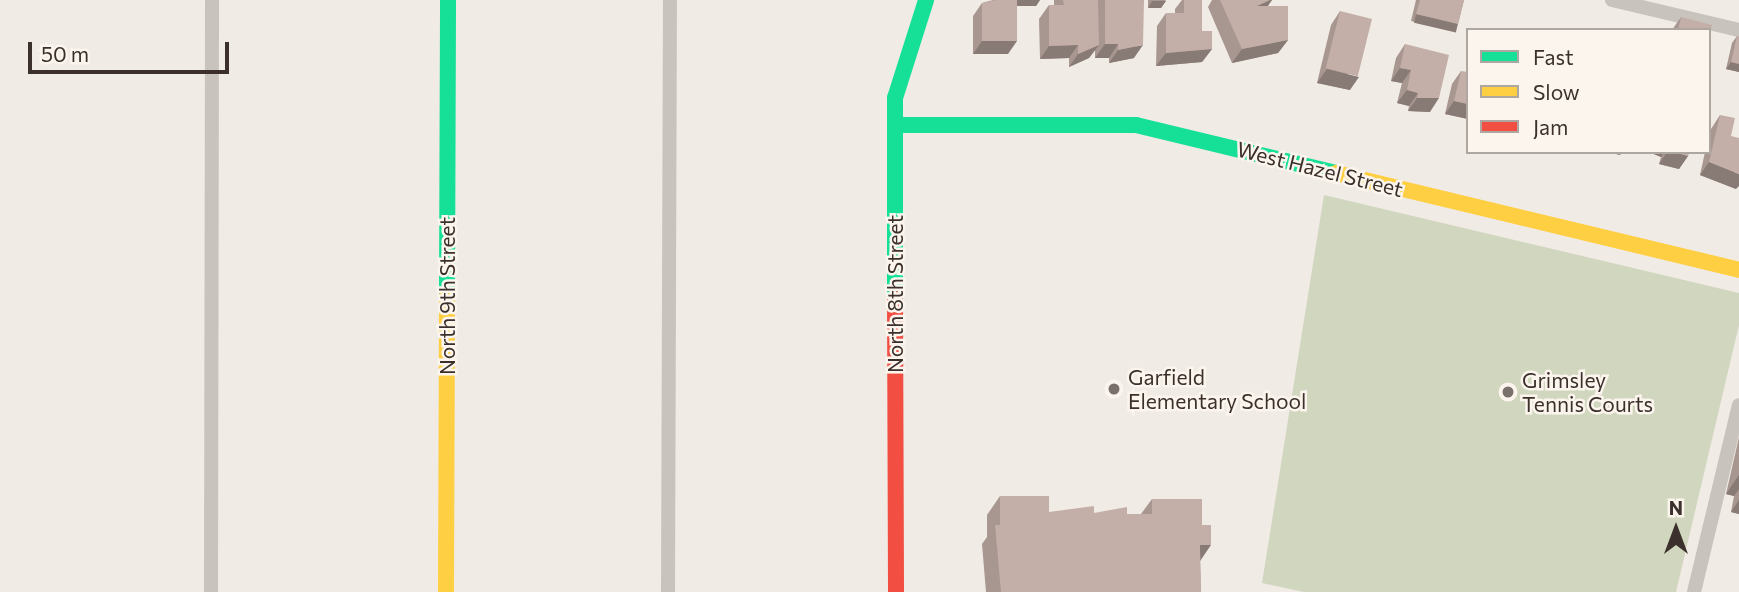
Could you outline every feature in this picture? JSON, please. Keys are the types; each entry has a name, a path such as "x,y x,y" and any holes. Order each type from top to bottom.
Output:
{"street":[{"name":"North 9th Street","path":"446,592 448,0"},
{"name":"North 8th Street","path":"896,592 895,98 926,0"},
{"name":"West Hazel Street","path":"895,125 1136,125 1739,270"}],"lane":[{"path":"211,592 212,0"},
{"path":"668,592 670,0"},
{"path":"1612,0 1739,30"},
{"path":"1694,592 1739,405"}],"green space":[{"name":"Grimsley Tennis Courts","path":"1324,195 1739,293 1739,325 1676,592 1304,592 1262,583"}],"building":[{"path":"1017,0 1017,41 982,41 982,3"},
{"path":"1063,0 1098,0 1099,45 1078,54 1078,45 1049,46 1049,5 1064,5"},
{"path":"1105,0 1144,0 1143,45 1118,50 1118,44 1105,44"},
{"path":"1184,0 1202,0 1202,31 1212,31 1212,49 1166,53 1166,13 1184,13"},
{"path":"1220,0 1270,0 1257,6 1288,6 1288,40 1242,49"},
{"path":"1420,0 1464,0 1458,24 1416,14"},
{"path":"1340,11 1372,19 1358,76 1326,68"},
{"path":"1681,17 1712,25 1711,28 1678,28"},
{"path":"1739,36 1739,64 1731,62"},
{"path":"1405,44 1449,55 1439,98 1417,98 1418,93 1407,90 1411,70 1400,68"},
{"path":"1461,71 1466,72 1466,104 1454,101"},
{"path":"1720,115 1735,118 1731,136 1739,138 1739,174 1709,162"},
{"path":"1000,496 1049,496 1049,512 1094,506 1094,513 1127,507 1127,514 1152,514 1152,499 1202,499 1202,525 1211,525 1211,545 1200,545 1201,592 1001,592 995,525 1000,525"}],"traffic: fast":[{"path":"447,296 448,0"},
{"path":"895,299 895,98 926,0"},
{"path":"895,125 1136,125 1336,173"}],"traffic: slow":[{"path":"1336,173 1739,270"},
{"path":"446,592 447,296"}],"traffic: jam":[{"path":"895,299 896,592"}],"place":[{"name":"Garfield Elementary School","path":"1114,389"},
{"name":"Grimsley Tennis Courts","path":"1508,392"}]}
